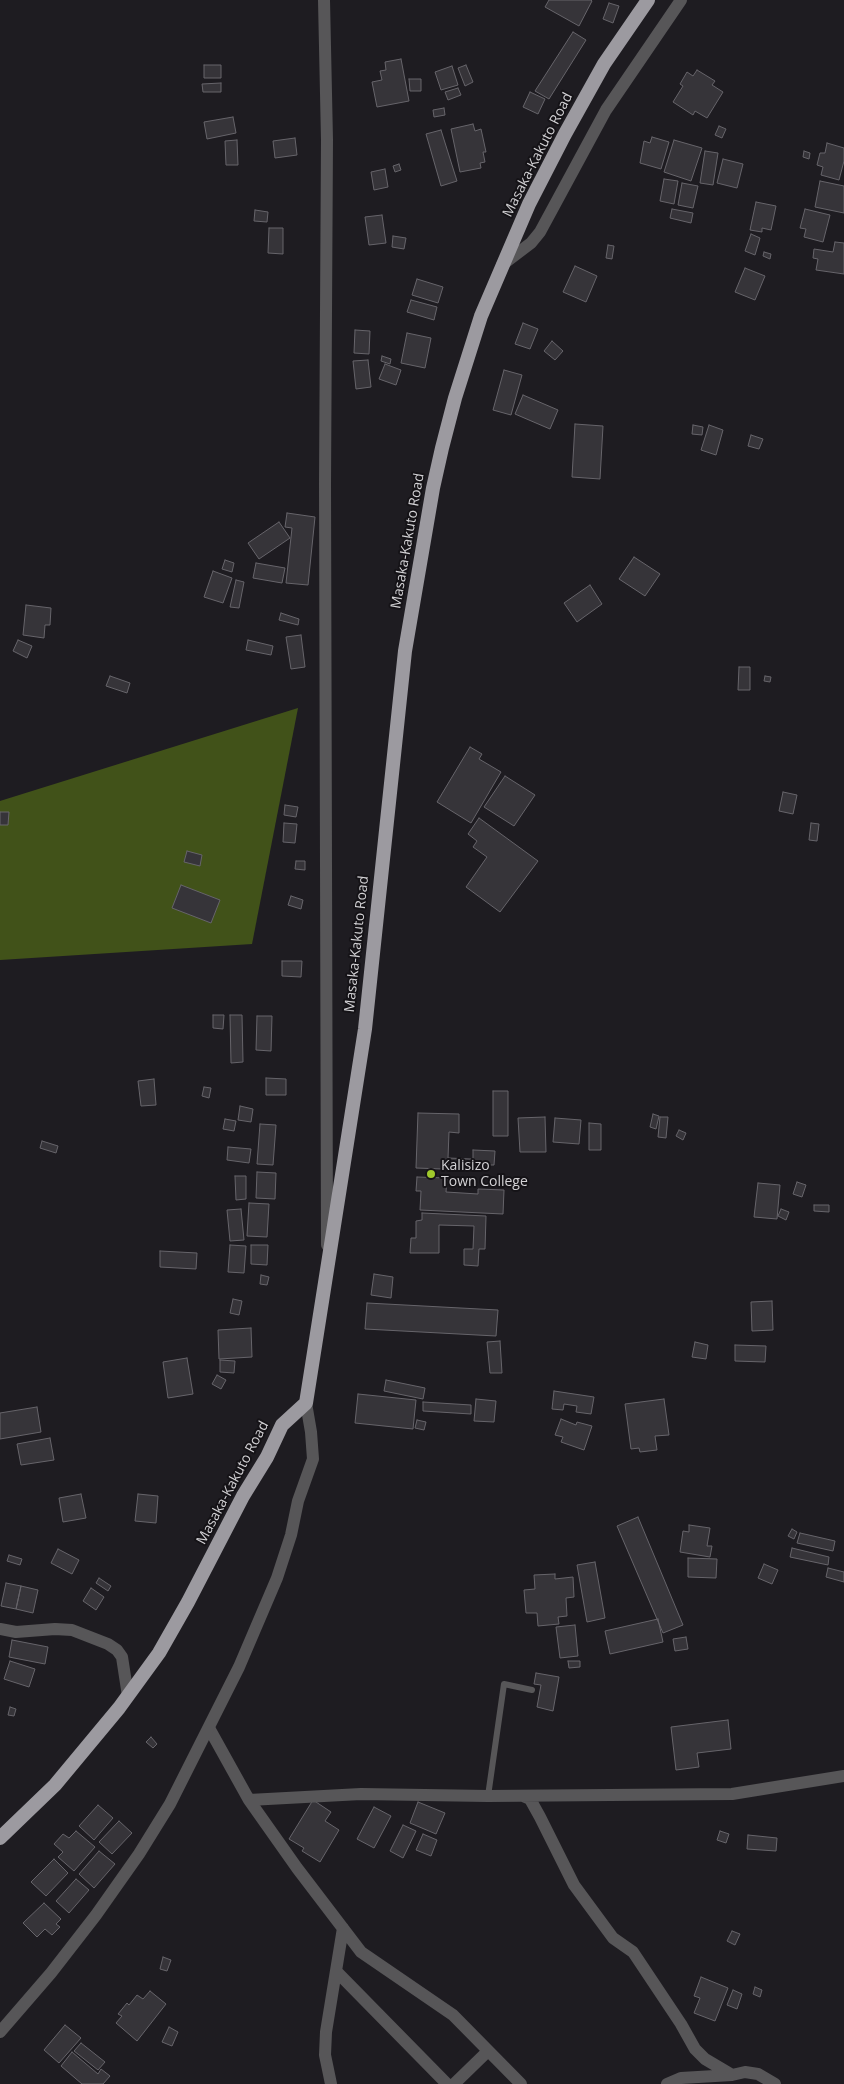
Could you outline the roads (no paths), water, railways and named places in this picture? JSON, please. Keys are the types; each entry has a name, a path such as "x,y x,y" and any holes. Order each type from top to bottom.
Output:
{"highway":[{"name":"Masaka-Kakuto Road","path":"0,1838 56,1785 160,1653 243,1496 268,1457 282,1425 306,1403 365,1029 405,651 433,488 455,398 478,323 501,266 529,204 565,134 604,64 648,0"}],"street":[{"path":"324,0 327,140 325,484 327,1263"},
{"path":"501,266 530,243 540,232 606,110 681,0"},
{"path":"0,2032 51,1973 96,1915 139,1854 170,1804 239,1668 278,1578 291,1535 298,1501 313,1459 306,1403"},
{"path":"0,1629 16,1632 55,1629 72,1630 108,1644 117,1650 122,1657 128,1696"},
{"path":"209,1728 249,1800 297,1868 361,1952 452,2015 520,2084"},
{"path":"249,1800 361,1794 488,1796 732,1794 844,1776"},
{"path":"523,1796 530,1800 540,1817 574,1885 613,1938 633,1952 681,2024 695,2049 705,2059 732,2075"},
{"path":"331,2084 325,2055 326,2032 343,1928"},
{"path":"336,1971 447,2084"},
{"path":"454,2084 488,2051"},
{"path":"667,2084 681,2078 732,2075 745,2072 758,2074 775,2084"}],"lane":[{"path":"488,1796 504,1684 532,1690"}],"place":[{"name":"Kalisizo Town College","path":"431,1174"}]}
